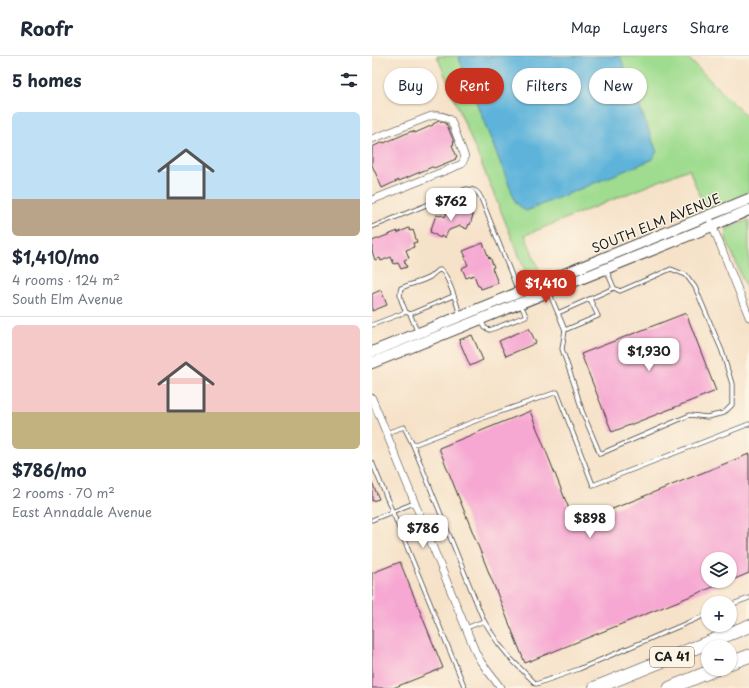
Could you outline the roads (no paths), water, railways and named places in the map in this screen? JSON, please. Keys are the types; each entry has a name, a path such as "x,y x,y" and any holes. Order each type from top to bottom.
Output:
{"highway":[{"name":"CA 41","path":"595,688 749,626"},
{"path":"737,661 749,656"},
{"name":"CA 41","path":"670,688 701,675"}],"main road":[{"name":"SOUTH ELM AVENUE","path":"372,363 606,268 710,221 749,199"},
{"name":"SOUTH ELM AVENUE","path":"372,352 519,292 710,221 749,210"}],"street":[{"path":"372,139 431,116 436,115 447,117 451,120 465,157 462,164 372,200"},
{"path":"710,221 749,317"},
{"path":"372,398 476,653 499,687"}],"lane":[{"path":"372,227 466,190 475,190 481,198 519,292"},
{"path":"549,291 565,330 562,349 582,411 600,454 690,415 707,417 724,413 732,405 732,384 722,351 695,287 686,275 671,269 620,291 614,288 606,268"},
{"path":"418,333 399,293 401,288 430,277 438,271 441,270 447,279 460,316"},
{"path":"558,313 614,288"},
{"path":"372,325 453,296"},
{"path":"565,330 598,316 590,299"},
{"path":"413,445 488,416 557,392 593,485 749,424"},
{"path":"386,433 404,427 413,445 484,621 498,643 511,659 536,684 579,669 701,617"},
{"path":"372,462 465,688"},
{"path":"372,520 414,502"},
{"path":"737,602 749,598"},
{"path":"466,628 484,621"}],"water":[{"path":"458,56 620,56 625,68 589,68 589,104 638,104 657,152 651,160 526,211 516,203 477,104 504,104 504,68 463,68"}]}
